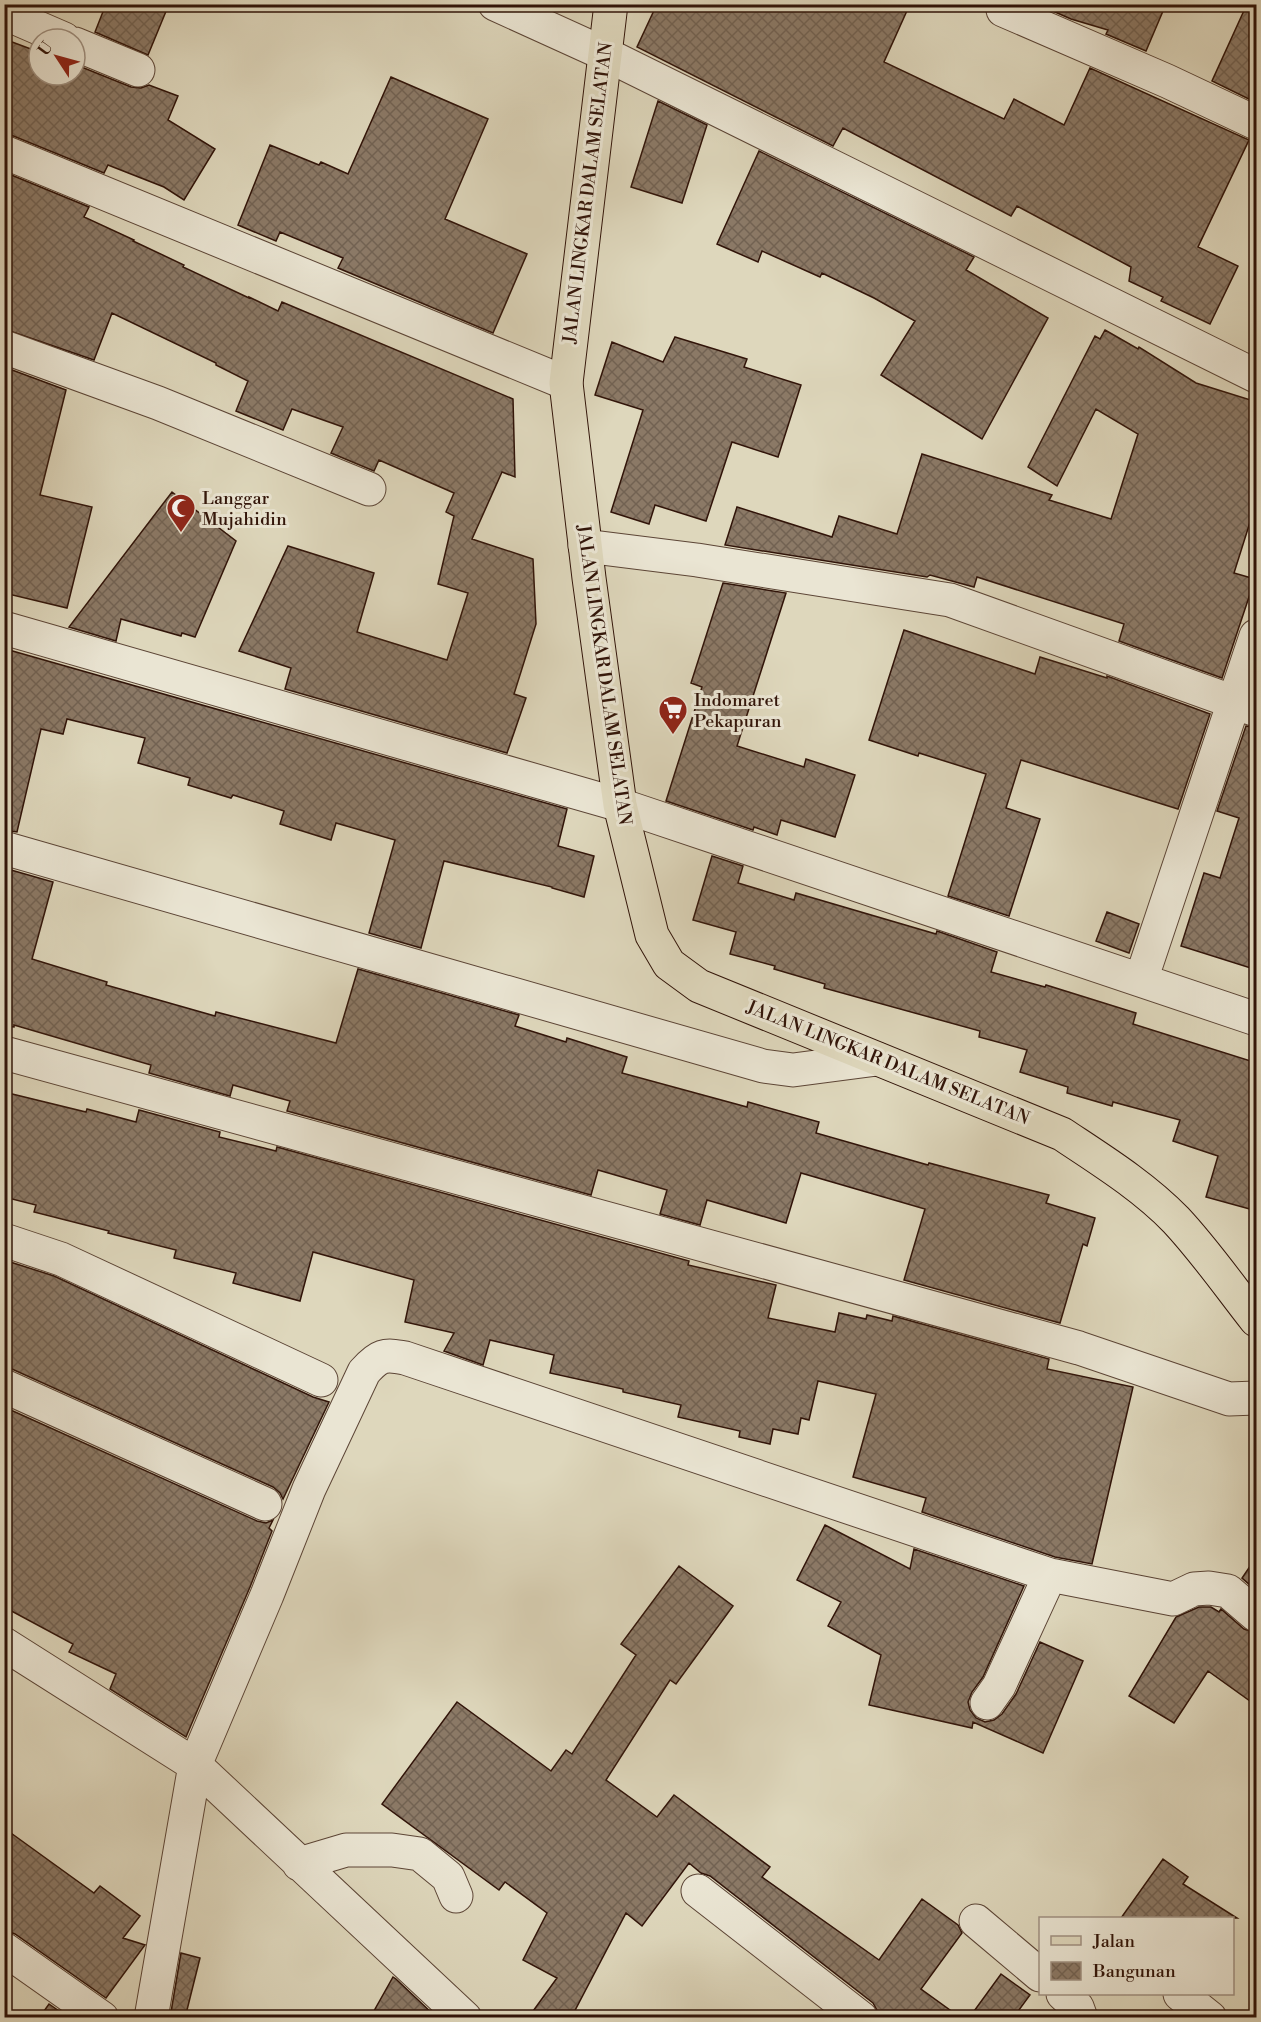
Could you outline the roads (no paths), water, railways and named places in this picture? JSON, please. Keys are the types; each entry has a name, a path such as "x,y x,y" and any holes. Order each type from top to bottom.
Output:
{"main road":[{"name":"JALAN LINGKAR DALAM SELATAN","path":"611,4 570,333 566,383 585,546 620,805 652,935 669,964 699,986 1062,1134 1154,1199 1176,1220 1257,1320"}],"street":[{"path":"495,4 605,54 1257,376"},
{"path":"1003,10 1257,123"},
{"path":"4,13 36,27"},
{"path":"87,49 138,70"},
{"path":"4,153 566,383"},
{"path":"4,347 158,403 369,489"},
{"path":"585,546 698,560 950,600 1246,707"},
{"path":"4,628 620,805 1257,1019"},
{"path":"1141,980 1246,707 1257,636"},
{"path":"4,848 763,1066 793,1070 877,1059"},
{"path":"4,1053 1067,1345 1229,1399 1257,1398"},
{"path":"4,1240 61,1259 321,1380"},
{"path":"151,2018 195,1765 309,1489 358,1383 372,1363 387,1355 405,1358 1050,1575 1173,1599 1194,1589 1209,1588 1228,1591 1257,1615"},
{"path":"4,1386 266,1504"},
{"path":"987,1703 999,1686 1050,1575"},
{"path":"4,1644 195,1765 465,2018"},
{"path":"299,1864 345,1850 392,1850 420,1854 448,1877 456,1896"},
{"path":"698,1892 861,2018"},
{"path":"976,1921 1039,1973"},
{"path":"4,1949 102,2018"},
{"path":"1064,1995 1077,2007 1081,2018"},
{"path":"1181,1995 1210,2018"}],"place":[{"name":"Langgar Mujahidin","path":"181,534"},
{"name":"Indomaret Pekapuran","path":"673,736"}]}
